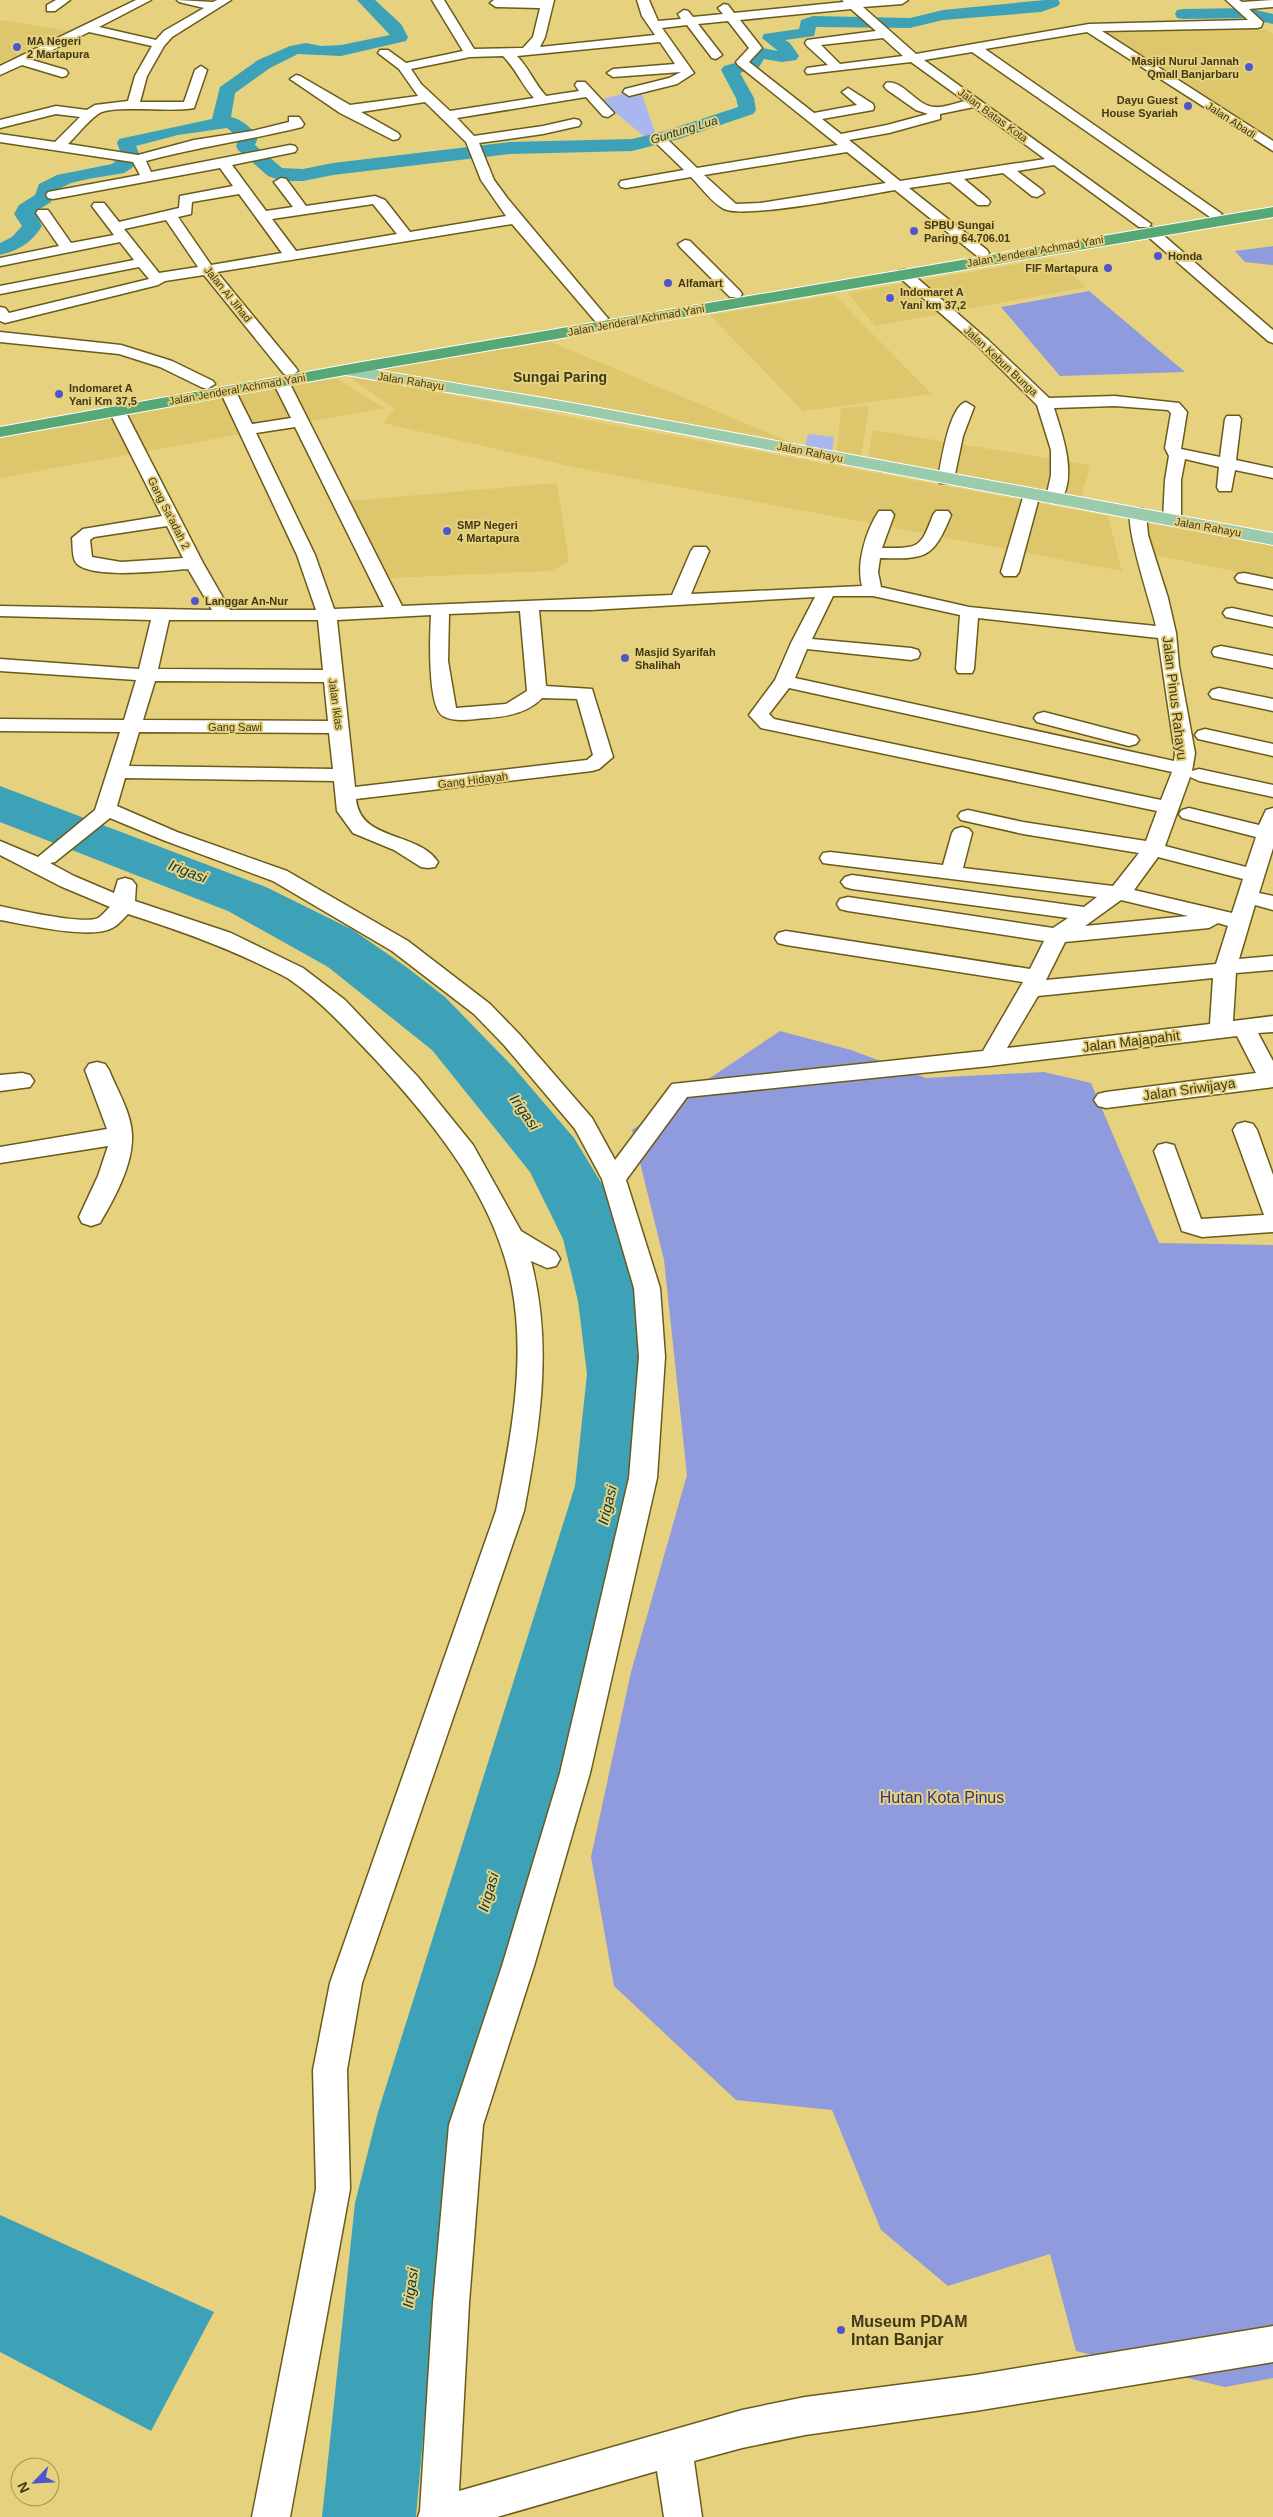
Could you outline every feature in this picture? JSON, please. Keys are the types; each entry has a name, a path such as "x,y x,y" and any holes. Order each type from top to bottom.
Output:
{"highway":[{"name":"Jalan Jenderal Achmad Yani","path":"517,335 904,274 1215,214 1273,205"},
{"name":"Jalan Jenderal Achmad Yani","path":"1147,228 1273,212"},
{"name":"Jalan Jenderal Achmad Yani","path":"0,420 40,418 87,410 207,384 346,370 600,318 734,294 982,253 1028,249"},
{"name":"Jalan Jenderal Achmad Yani","path":"87,410 117,411 228,391 286,376 482,342"},
{"name":"Jalan Jenderal Achmad Yani","path":"0,432 40,418"}],"main road":[{"name":"Jalan Rahayu","path":"346,370 576,409 1273,539"}],"street":[{"path":"51,8 64,0"},
{"path":"0,71 90,29 145,0"},
{"path":"184,0 220,3"},
{"path":"438,0 470,53"},
{"path":"629,92 676,80 688,73 685,66 648,16 643,0"},
{"path":"654,25 687,18 731,18 767,10 902,0"},
{"path":"128,106 135,102 141,76 159,44 168,34 220,3"},
{"path":"496,3 547,3 539,37 535,45 526,52"},
{"name":"Jalan Batas Kota","path":"851,3 871,23 914,58 1147,228 1266,326 1273,338"},
{"path":"1235,3 1273,3"},
{"path":"811,71 914,58 1089,28 1137,25 1256,24 1257,22 1235,3"},
{"path":"724,8 756,48 742,60 748,66 982,253"},
{"path":"767,10 779,26"},
{"path":"687,18 716,55"},
{"name":"Jalan Abadi","path":"1089,28 1273,148"},
{"path":"90,29 159,44"},
{"path":"838,68 811,43 884,34"},
{"path":"404,67 470,53 508,54 663,38"},
{"path":"973,47 1215,214"},
{"path":"656,54 673,52"},
{"path":"384,53 402,64 428,98 449,115 476,149 486,177 516,219 600,318"},
{"path":"508,54 518,65 528,84 543,100"},
{"path":"22,61 62,73"},
{"path":"613,73 685,66"},
{"path":"57,148 94,109 104,106 180,107 188,105 201,70"},
{"path":"296,79 345,110 393,136"},
{"path":"890,86 921,107 933,111 977,103"},
{"path":"449,115 543,100 585,89 608,113"},
{"path":"814,117 868,107 848,92"},
{"path":"345,110 428,98"},
{"path":"0,124 56,110 90,114"},
{"path":"840,138 889,129 933,117 936,114 933,111"},
{"path":"0,138 57,148 138,158 194,144 297,124 294,120"},
{"path":"476,149 574,122"},
{"path":"662,143 695,173 718,198 735,208 760,207 1056,161"},
{"path":"626,184 851,147"},
{"path":"53,195 223,164 290,149"},
{"path":"138,158 148,177"},
{"path":"223,164 292,256"},
{"path":"1006,169 1037,193"},
{"path":"953,177 983,202"},
{"path":"281,182 302,210"},
{"path":"0,262 68,248 187,210 185,199 242,189"},
{"path":"262,216 371,200 378,201 406,237"},
{"path":"2,316 158,281 99,206"},
{"path":"43,213 68,248"},
{"name":"Jalan Al Jihad","path":"170,215 286,376 301,421 396,612"},
{"path":"156,278 207,268 516,219"},
{"path":"685,244 734,294"},
{"path":"0,290 144,262"},
{"name":"Jalan Kebun Bunga","path":"904,274 983,342 1045,403 1059,450 1059,475 1054,498"},
{"path":"0,337 121,350 166,364 207,384"},
{"name":"Jalan Iklas","path":"228,391 306,555 327,615 332,676 346,784 347,811 360,829 401,846 428,862"},
{"path":"1045,403 1115,401 1173,406 1178,410 1173,448 1178,454 1273,473"},
{"path":"946,479 955,436 966,407"},
{"name":"Gang Sa'adah 2","path":"117,411 194,562 224,615"},
{"path":"1224,486 1233,419"},
{"path":"248,430 301,421"},
{"path":"1172,520 1173,480 1178,454"},
{"path":"1010,572 1023,520 1032,494"},
{"name":"Jalan Pinus Rahayu","path":"990,1058 1034,983 1057,936 1126,886 1152,848 1168,808 1189,766 1170,666 1167,633 1159,598 1139,535 1137,513"},
{"path":"872,591 868,574 872,553 885,515"},
{"path":"872,553 913,552 925,548 932,540 942,515"},
{"path":"172,520 89,533 81,538 83,560 94,566 123,567 194,562"},
{"path":"678,600 700,551"},
{"path":"1244,578 1273,584"},
{"path":"0,611 161,615 327,615 528,605 591,605 872,591 969,612 1167,633"},
{"path":"827,592 800,642 784,681 759,715 768,724 932,736 1189,766"},
{"path":"440,609 439,661 446,708 449,712 456,714 509,709 530,701 537,692 528,605"},
{"path":"965,669 969,612"},
{"path":"1232,613 1273,622"},
{"path":"52,854 105,811 146,675 161,615"},
{"path":"800,642 911,654"},
{"path":"1221,652 1273,662"},
{"path":"0,664 146,675 332,676"},
{"path":"784,681 932,736 1168,808"},
{"name":"Gang Hidayah","path":"118,772 346,784 478,779 592,765 598,762 603,757 602,747 585,693 537,692"},
{"path":"1219,694 1273,705"},
{"path":"1044,718 1189,766 1273,791"},
{"name":"Gang Sawi","path":"0,724 130,727 339,727"},
{"path":"1205,736 1273,750"},
{"path":"105,811 280,876 400,946 475,1003 512,1040 584,1124 614,1179 647,1288 652,1358 643,1478 575,1773 518,1966 466,2125 451,2303 439,2517 512,2493 742,2429 805,2416 975,2393 1273,2344"},
{"path":"1189,814 1270,823 1248,897 1235,918 1225,968 1221,1030"},
{"path":"951,872 965,825 1023,828 1152,848 1254,875"},
{"path":"0,847 37,864 67,881 124,895 224,938 295,973 337,1005 410,1082 465,1152 512,1237 525,1288 531,1348 523,1445 510,1511 346,1982 330,2070 333,2190 271,2517"},
{"path":"830,858 1118,893 1235,918"},
{"path":"852,882 1088,914"},
{"path":"0,913 61,924 87,926 106,923 124,895"},
{"path":"1248,897 1273,903"},
{"path":"848,904 1057,936 1235,918"},
{"path":"786,938 1034,983 1273,964"},
{"name":"Jalan Majapahit","path":"614,1179 680,1090 990,1058 1273,1024"},
{"path":"1244,1028 1272,1079"},
{"path":"91,1218 118,1152 120,1135 97,1070"},
{"name":"Jalan Sriwijaya","path":"1106,1100 1272,1079"},
{"path":"1244,1130 1273,1209"},
{"path":"0,1155 120,1135"},
{"path":"1166,1151 1191,1225 1202,1228 1273,1224"},
{"path":"512,1237 547,1259"},
{"path":"672,2448 683,2517"}],"shaded area":[{"name":"MA Negeri 2 Martapura","path":"0,20 69,31 0,63"},
{"path":"1146,28 1266,30 1273,34 1273,143 1097,32"},
{"path":"640,89 655,132 645,137 600,100"},
{"path":"1053,258 1086,287 875,326 848,293"},
{"path":"834,295 932,394 803,411 710,315"},
{"path":"551,342 795,444 379,371 394,365"},
{"path":"348,376 1108,516 1122,571 578,468 383,423 395,409"},
{"path":"336,378 384,408 0,478 0,438"},
{"path":"869,406 861,458 837,453 841,408"},
{"path":"873,430 1090,465 1081,497 868,457"},
{"path":"808,434 834,437 832,453 804,449"},
{"path":"557,483 569,562 550,571 387,578 349,501"},
{"path":"1133,517 1273,543 1273,579 1139,552"}],"green space":[{"path":"1273,246 1273,265 1245,262 1235,251"},
{"path":"1089,291 1185,372 1060,376 1001,307"},
{"name":"Hutan Kota Pinus","path":"780,1031 851,1050 926,1078 1044,1072 1091,1083 1159,1243 1273,1245 1273,2378 1225,2387 1076,2351 1050,2254 948,2286 881,2230 832,2110 736,2100 614,1986 591,1857 631,1672 687,1475 664,1260 632,1130"}],"water":[{"name":"Irigasi","path":"0,786 266,887 353,930 405,966 445,997 515,1069 574,1138 608,1194 632,1249 645,1439 438,2269 416,2517 322,2517 355,2203 378,2112 575,1486 587,1374 578,1301 563,1239 530,1172 432,1050 328,967 228,911 0,822"},
{"path":"0,2215 214,2312 151,2431 0,2352"}],"waterway":[{"path":"219,123 226,91 253,71 285,53 306,48 321,51 351,49 400,37 395,28 365,0"},
{"name":"Guntung Lua","path":"219,123 231,122 249,137 245,146 275,172 282,175 303,175 333,169 510,148 579,145 613,147 632,145 672,135 747,110 745,98 730,70 753,63 758,54 790,56 784,47 770,38 808,32 807,24 819,20 910,23 943,15 1041,7 1052,3"},
{"path":"1183,14 1247,13 1273,19"},
{"path":"0,249 10,246 26,235 32,226 24,214 26,209 44,198 46,188 64,179 87,173 117,169 125,164 131,156 126,143 178,130 219,123"}],"place":[{"name":"MA Negeri 2 Martapura","path":"17,47"},
{"name":"Masjid Nurul Jannah Qmall Banjarbaru","path":"1249,67"},
{"name":"Dayu Guest House Syariah","path":"1188,106"},
{"name":"SPBU Sungai Paring 64.706.01","path":"914,231"},
{"name":"Honda","path":"1158,256"},
{"name":"FIF Martapura","path":"1108,268"},
{"name":"Alfamart","path":"668,283"},
{"name":"Indomaret A Yani km 37,2","path":"890,298"},
{"name":"Indomaret A Yani Km 37,5","path":"59,394"},
{"name":"SMP Negeri 4 Martapura","path":"447,531"},
{"name":"Langgar An-Nur","path":"195,601"},
{"name":"Masjid Syarifah Shalihah","path":"625,658"},
{"name":"Museum PDAM Intan Banjar","path":"841,2330"}],"district":[{"name":"Sungai Paring","path":"560,377"}]}
